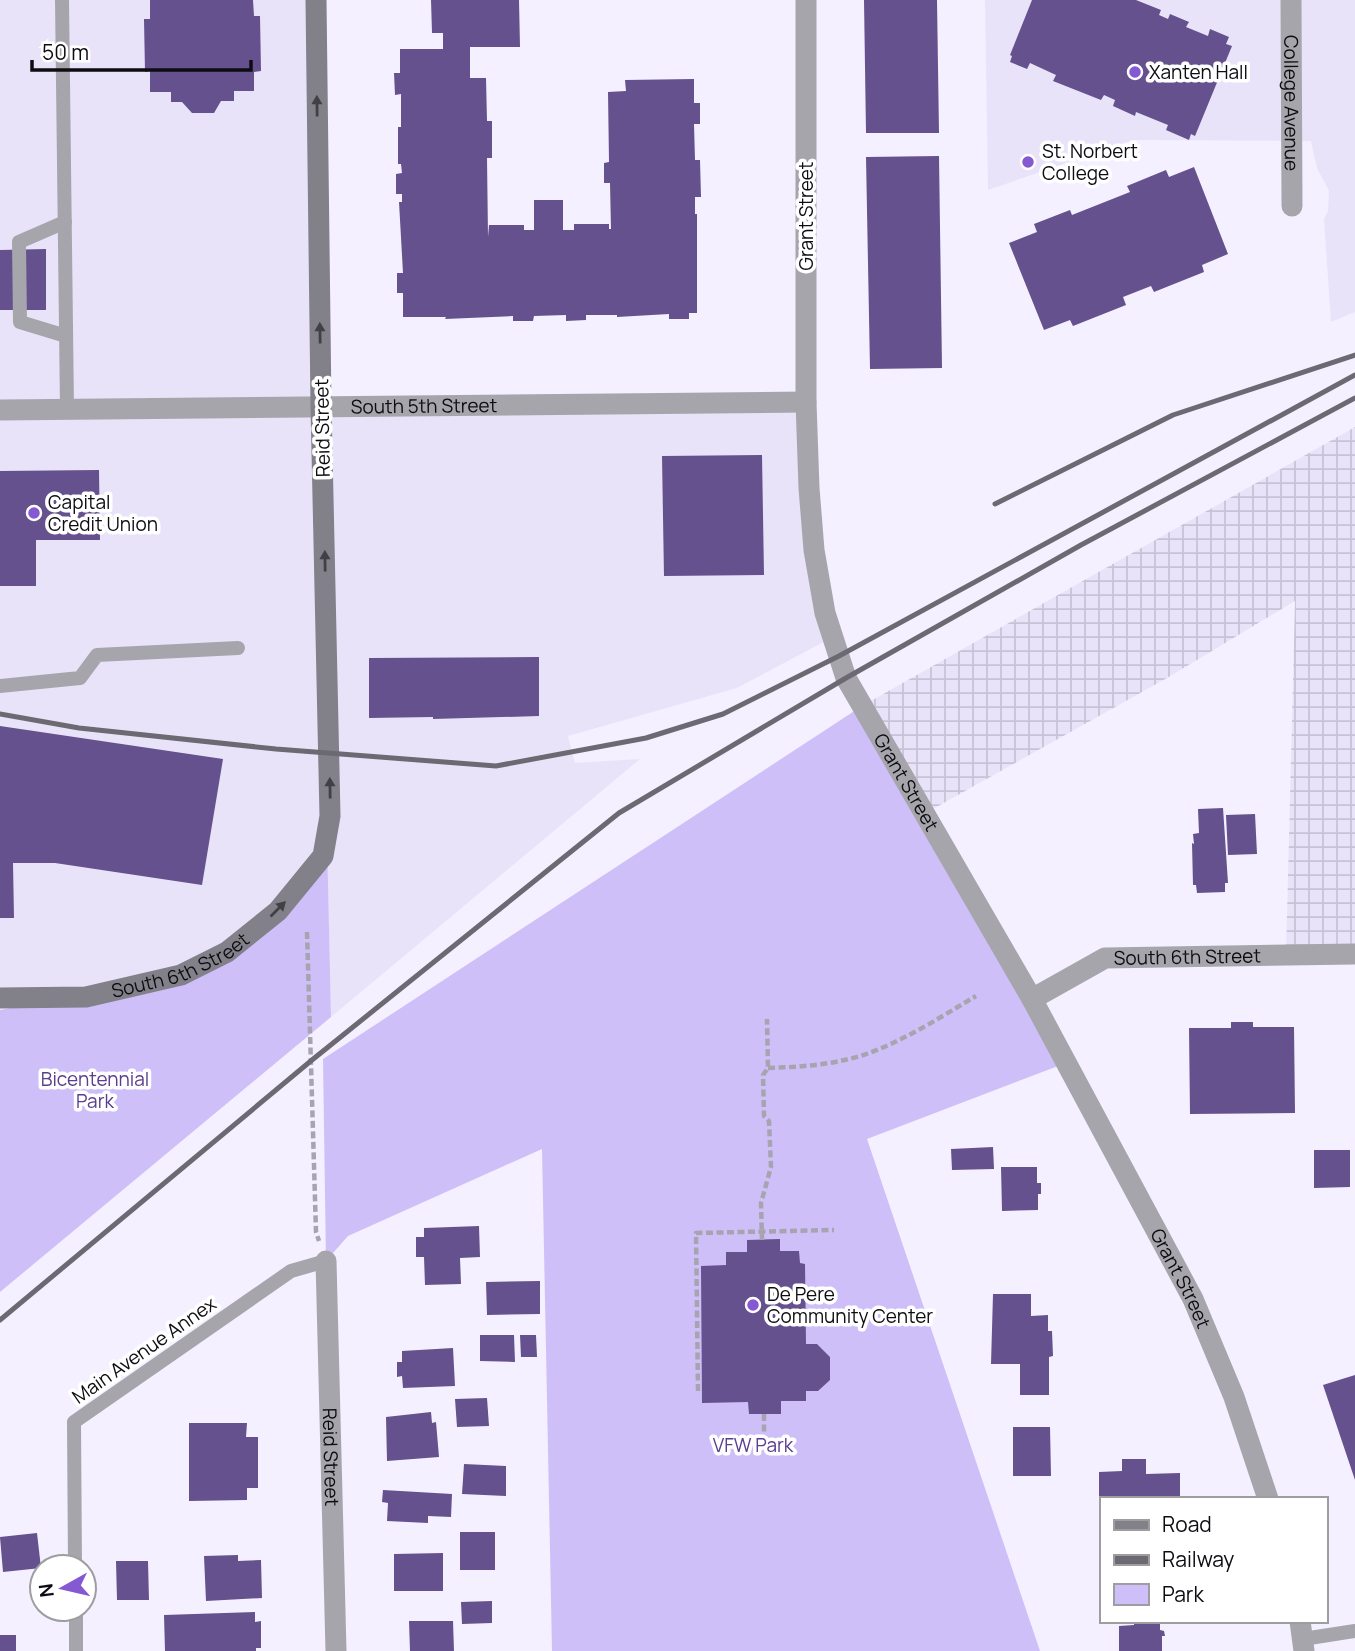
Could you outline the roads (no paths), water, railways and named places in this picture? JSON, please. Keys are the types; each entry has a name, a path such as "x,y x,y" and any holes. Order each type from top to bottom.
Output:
{"main road":[{"name":"Reid Street","path":"316,0 330,816 323,856"},
{"name":"South 6th Street","path":"0,998 86,997 181,975 227,952 278,911 323,856"},
{"path":"0,1010 86,997"}],"street":[{"name":"Grant Street","path":"806,0 806,402 814,550 825,613 846,678 1032,999 1193,1299 1234,1397 1267,1497"},
{"name":"College Avenue","path":"1291,0 1292,206"},
{"name":"South 5th Street","path":"0,410 806,402"},
{"name":"South 6th Street","path":"1032,999 1105,958 1355,954"},
{"name":"Reid Street","path":"326,1261 336,1651"}],"lane":[{"path":"62,0 67,409"},
{"path":"65,222 19,242 20,322 66,336"},
{"path":"0,686 80,678 97,655 238,648"},
{"name":"Main Avenue Annex","path":"75,1553 74,1422 291,1271 326,1261"},
{"path":"76,1623 76,1651"},
{"path":"1302,1637 1355,1631"}],"railway":[{"path":"995,504 1173,415 1355,355"},
{"path":"0,714 79,728 276,749 496,766 646,738 723,714 839,656 1355,375"},
{"path":"0,1320 312,1060 619,813 846,678 1081,545 1355,398"}],"place":[{"name":"Xanten Hall","path":"1135,72"},
{"name":"St. Norbert College","path":"1028,162"},
{"name":"Capital Credit Union","path":"34,513"},
{"name":"De Pere Community Center","path":"753,1305"}],"park label":[{"name":"Bicentennial Park","path":"95,1090"},
{"name":"VFW Park","path":"753,1445"}]}
